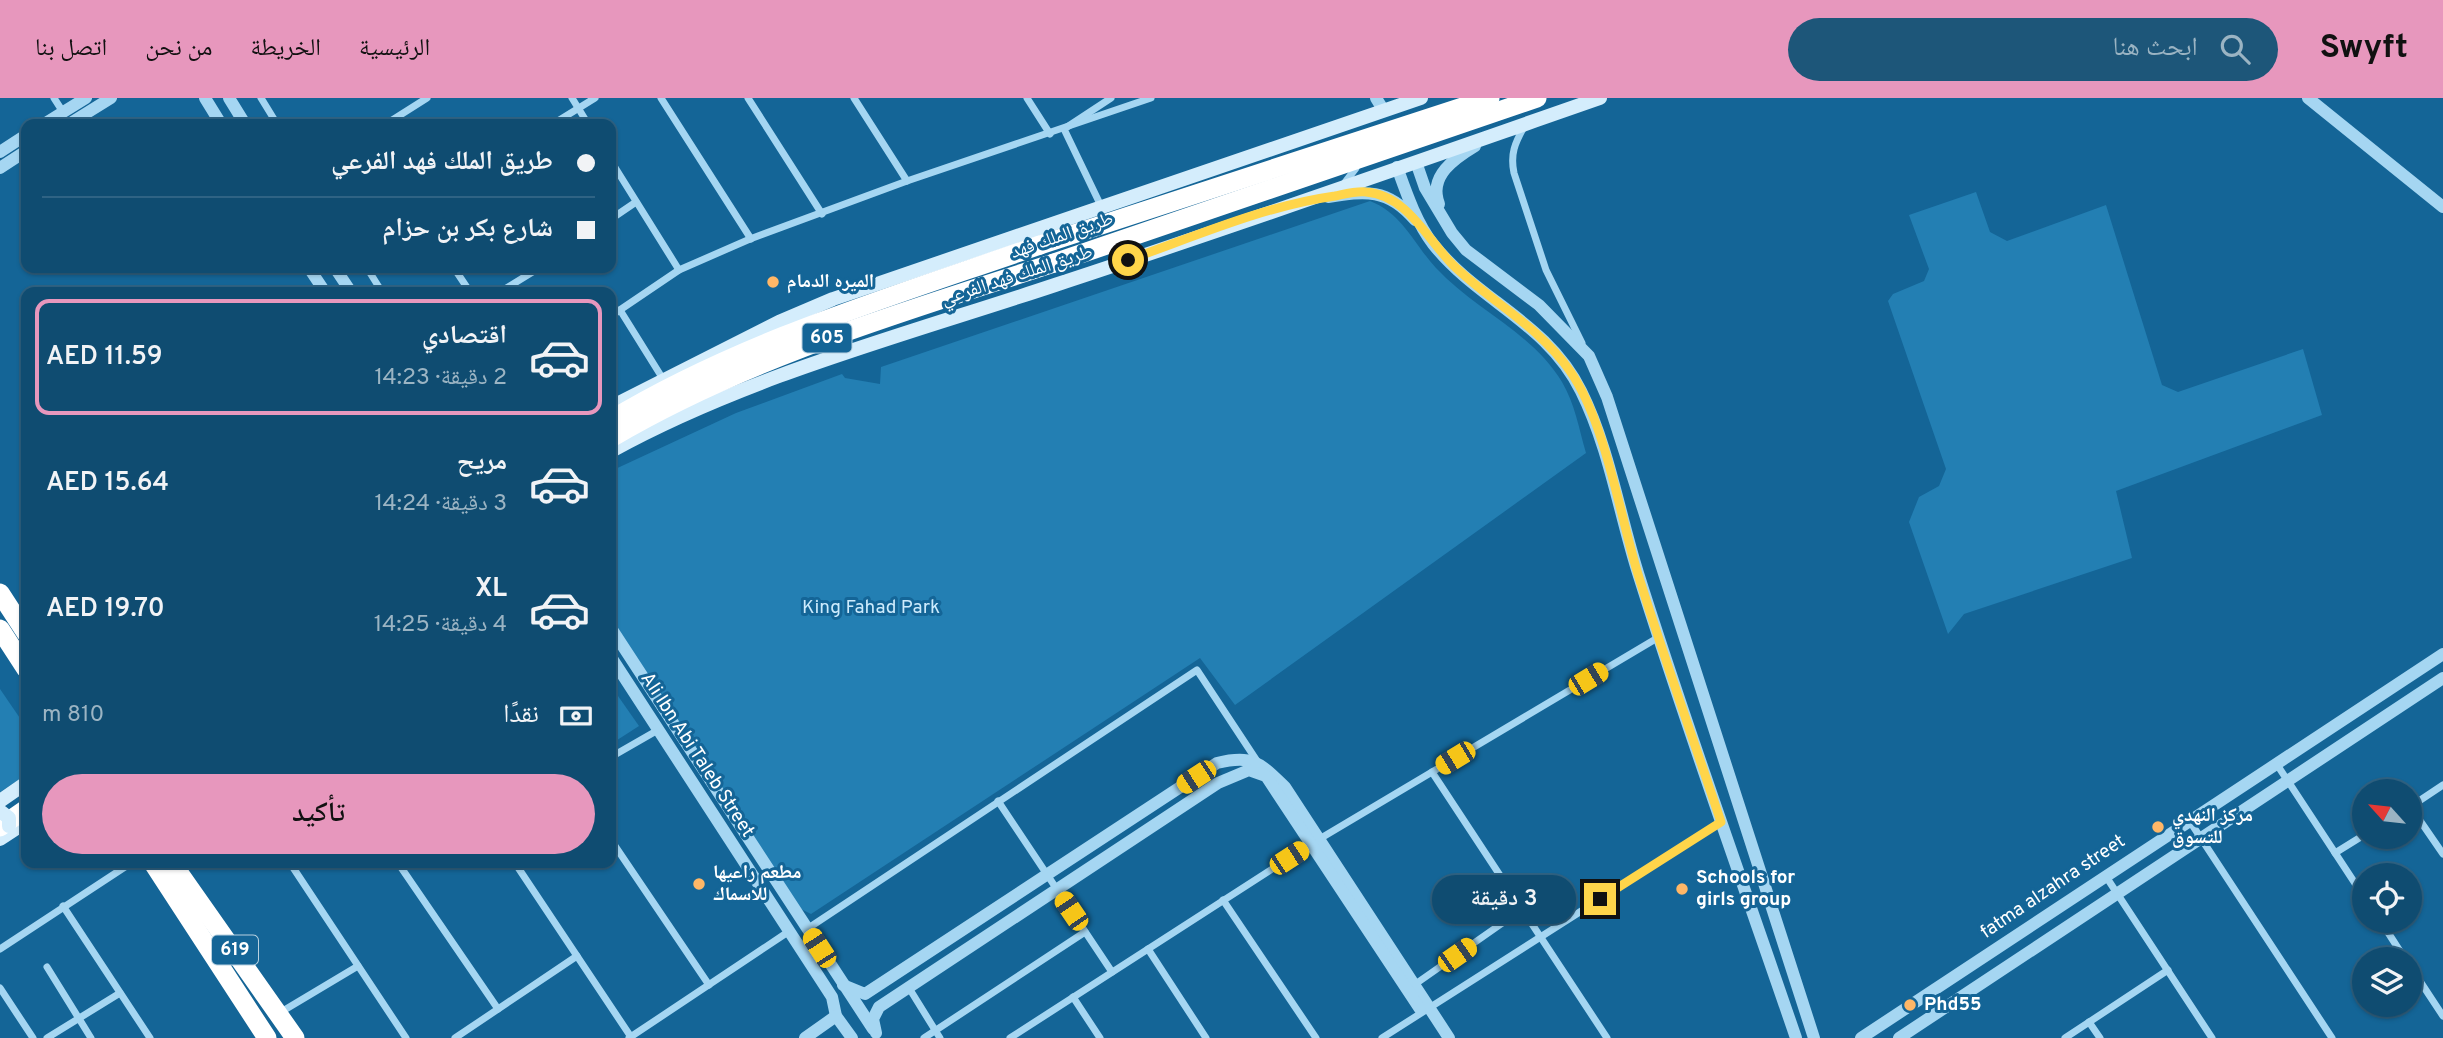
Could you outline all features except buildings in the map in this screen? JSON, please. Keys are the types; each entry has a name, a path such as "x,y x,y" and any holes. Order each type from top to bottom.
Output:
{"highway":[{"name":"طريق الملك فهد","path":"616,415 674,383 744,351 857,309 1040,245 1490,98"},
{"name":"طريق الملك فهد","path":"616,436 717,385 816,342 1537,98"},
{"path":"616,414 664,379 752,339 857,309"},
{"path":"639,435 816,342"},
{"path":"0,593 21,625"},
{"path":"0,629 21,660"},
{"path":"1,826 21,804"},
{"path":"1,826 21,812"},
{"name":"619","path":"156,868 267,1038"},
{"name":"619","path":"177,868 295,1038"}],"main road":[{"name":"طريق الملك فهد الفرعي","path":"616,404 833,299 1384,111 1401,102 1422,98"},
{"name":"طريق الملك فهد الفرعي","path":"616,448 639,435 861,346 1056,285 1600,98"},
{"path":"1401,102 1416,162"},
{"path":"1384,111 1397,167"},
{"path":"0,801 21,786"},
{"path":"1,826 21,823"}],"street":[{"path":"54,98 66,118"},
{"path":"66,118 86,98"},
{"path":"66,118 111,98"},
{"path":"205,98 218,119"},
{"path":"229,98 242,119"},
{"path":"394,119 427,98"},
{"path":"572,98 585,119"},
{"path":"561,119 595,98"},
{"path":"661,98 751,239"},
{"path":"748,98 822,214"},
{"path":"854,98 907,181"},
{"path":"1027,98 1050,134"},
{"path":"1064,129 1111,98"},
{"path":"616,313 679,270 751,239 907,181 1151,98"},
{"path":"1376,98 1384,111"},
{"path":"2308,98 2443,207"},
{"path":"263,99 274,119"},
{"path":"1525,124 1514,145 1511,160 1514,173 1546,270 1607,397 1814,1038"},
{"path":"1333,128 1346,136 1354,152 1356,168 1342,185"},
{"path":"1064,129 1101,206"},
{"path":"1452,233 1436,197 1437,183 1453,159 1492,136"},
{"path":"0,152 21,138"},
{"path":"0,168 21,154"},
{"path":"1416,162 1426,188 1452,233 1466,250 1539,305 1589,356"},
{"path":"1397,167 1406,194 1432,242"},
{"path":"616,169 679,270"},
{"path":"1296,201 1363,191 1376,193 1403,208 1432,242 1483,292 1528,323 1570,371 1583,393 1601,443 1659,637 1796,1038"},
{"path":"616,216 636,202"},
{"path":"508,287 531,273"},
{"path":"620,310 664,379"},
{"name":"Ali Ibn Abi Taleb Street","path":"616,636 878,1036"},
{"path":"1010,1038 1315,842 1659,637"},
{"name":"fatma alzahra street","path":"1861,1038 2105,874 2443,654"},
{"path":"2381,719 2408,693 2430,677 2432,672 2427,664"},
{"name":"Ali Ibn Abi Taleb Street","path":"616,665 832,998 836,1016 847,1037"},
{"path":"807,929 1197,670 1257,761 1284,787 1315,842 1425,1009 1449,1038"},
{"path":"1899,1038 2381,719 2442,682"},
{"path":"616,754 658,730"},
{"path":"843,985 866,994 1217,763 1236,758 1257,761"},
{"path":"2276,763 2352,879"},
{"path":"878,1036 873,1019 879,1007 1218,783 1249,770 1266,776 1315,842 1414,985 1439,1038"},
{"path":"1433,772 1606,1038"},
{"path":"2422,798 2443,785"},
{"path":"998,801 1112,972"},
{"path":"2189,820 2332,1038"},
{"path":"1382,1038 1721,822"},
{"path":"2422,823 2443,854"},
{"path":"2335,853 2352,842"},
{"path":"616,847 709,985"},
{"path":"0,949 123,868"},
{"path":"297,868 406,1038"},
{"path":"401,868 498,1009"},
{"path":"517,868 630,1037 788,932"},
{"path":"2105,874 2212,1038"},
{"path":"1223,900 1317,1038"},
{"path":"63,906 150,1038"},
{"path":"1414,985 1521,910"},
{"path":"924,1038 1085,932"},
{"path":"1147,949 1206,1038"},
{"path":"455,1038 577,956"},
{"path":"279,1013 358,966"},
{"path":"47,967 91,1038"},
{"path":"2064,1038 2168,970"},
{"path":"2422,984 2443,1016"},
{"path":"0,988 29,1036"},
{"path":"909,988 940,1038"},
{"path":"47,1038 121,993"},
{"path":"1073,997 1100,1038"},
{"path":"0,1005 8,1000"},
{"path":"806,1038 836,1016"},
{"path":"2090,1022 2100,1038"}],"green space":[{"path":"1976,192 1990,232 2007,241 2106,205 2162,385 2178,392 2303,349 2322,415 2116,491 2132,558 1964,614 1948,634 1909,522 1919,497 1939,486 1946,469 1888,301 1893,294 1924,281 1929,269 1909,215"},
{"name":"King Fahad Park","path":"1370,201 1399,221 1451,283 1519,335 1550,364 1570,399 1586,453 1235,705 1200,658 811,914 799,908 616,628 616,469 736,413 842,374 845,378 880,384 881,367"},
{"path":"0,689 21,720 21,778 0,792"},
{"path":"616,693 639,726 616,741"}],"place":[{"name":"الميره الدمام","path":"773,282"},
{"name":"مركز النهدي للتسوق","path":"2158,827"},
{"name":"مطعم راعيها للاسماك","path":"699,884"},
{"name":"Schools for girls group","path":"1682,889"},
{"name":"Phd55","path":"1910,1005"}],"route":[{"path":"1128,260 1296,201 1363,191 1376,193 1403,208 1452,264 1483,292 1528,323 1570,371 1583,393 1601,443 1637,571 1721,822 1600,899"}]}
